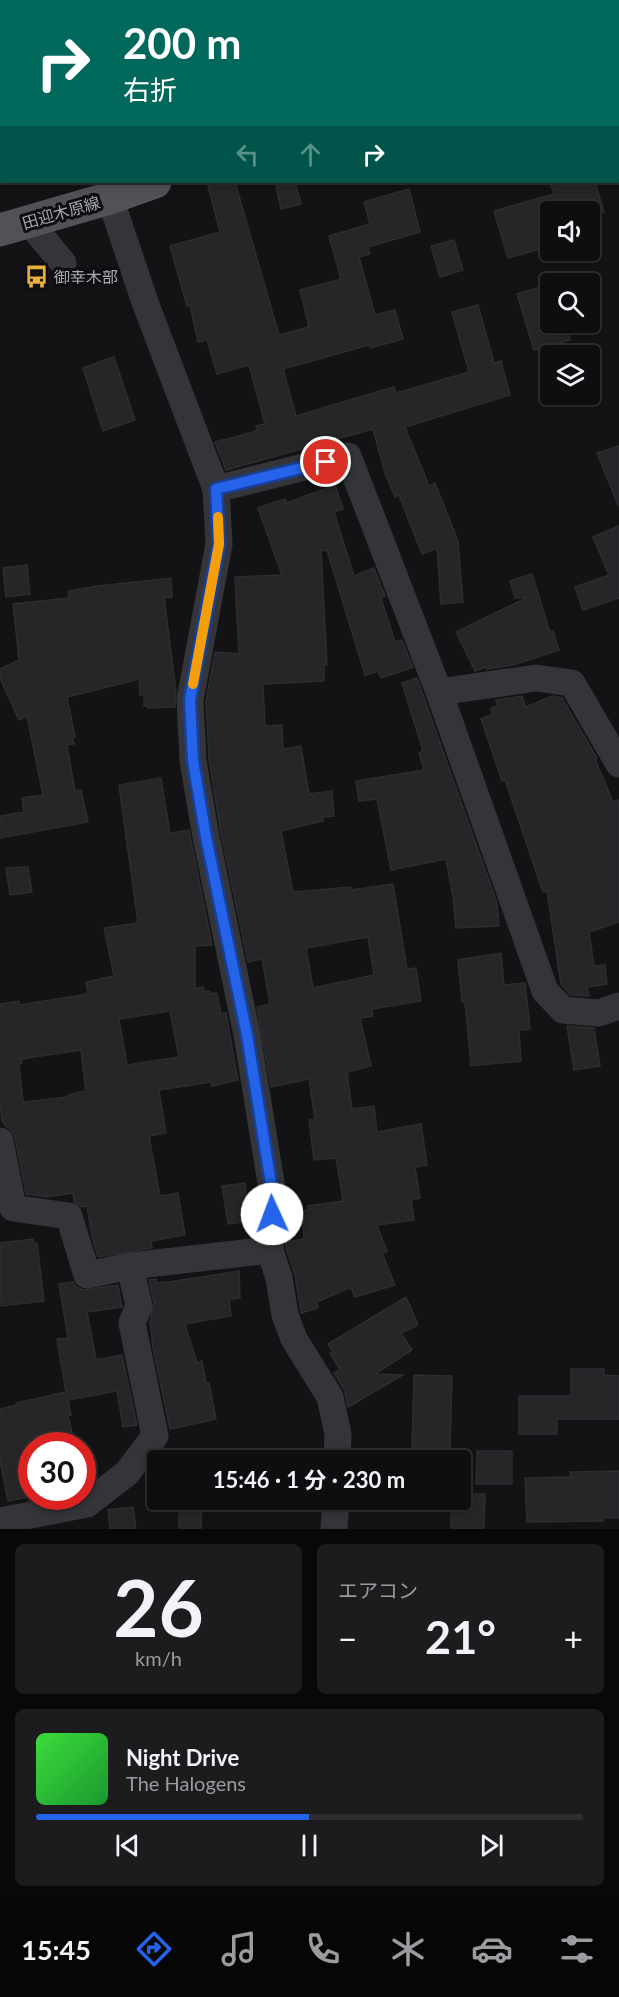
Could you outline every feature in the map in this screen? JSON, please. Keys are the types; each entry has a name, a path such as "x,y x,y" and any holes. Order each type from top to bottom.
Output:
{"main road":[{"name":"田迎木原線","path":"14,226 152,183"}],"street":[{"path":"110,198 146,305 216,489 219,544 190,700 193,761 247,1035 273,1196 270,1250 279,1278 285,1315 294,1339 330,1397 338,1434 337,1450"},
{"path":"14,226 63,263"},
{"path":"216,489 348,456 439,692 545,992 563,1010 598,1013 619,1006"},
{"path":"439,692 536,678 572,683 619,764"},
{"path":"0,1141 13,1208 69,1216 87,1275 130,1266 270,1250"},
{"path":"0,1521 87,1504 127,1473 155,1436 132,1323 139,1306 130,1266"},
{"path":"334,1529 335,1510"}],"building":[{"path":"235,183 279,335 309,327 300,290 341,279 329,236 370,224 364,202 409,189 420,232 368,247 370,254 359,257 375,315 395,310 403,339 370,348 369,345 283,369 296,416 394,387 396,393 469,372 452,312 478,305 494,363 501,361 510,395 405,427 429,486 435,483 458,541 463,602 441,604 437,548 422,554 399,495 395,497 385,473 373,429 226,470 215,442 257,431 256,426 265,424 249,365 217,374 207,340 198,342 190,305 187,306 170,246 220,232 208,186"},
{"path":"295,183 301,204 281,209 276,186"},
{"path":"550,183 595,183 604,212 600,212 600,201 540,201 540,230 538,230 540,249 508,258 494,211 554,194"},
{"path":"454,240 463,270 440,277 431,246"},
{"path":"540,287 540,333 568,333 570,340 552,345 540,345 540,348 534,350 517,294"},
{"path":"114,357 135,420 103,431 83,368"},
{"path":"619,446 619,505 618,505 597,453"},
{"path":"335,485 343,509 334,512 354,576 374,568 385,596 381,598 395,642 402,640 413,667 381,678 378,671 365,675 327,550 321,551 327,665 324,665 324,681 263,684 265,726 282,725 283,749 301,746 309,794 332,791 334,816 322,817 323,821 281,831 293,892 351,887 351,890 393,884 407,969 416,968 421,1001 372,1009 373,1016 360,1018 371,1066 347,1072 352,1109 374,1106 377,1132 421,1124 427,1165 415,1167 420,1198 411,1200 414,1220 377,1225 387,1251 382,1253 395,1285 355,1297 351,1287 317,1302 318,1308 301,1313 295,1275 286,1242 304,1239 302,1210 308,1210 308,1206 343,1201 336,1158 314,1160 309,1120 315,1120 309,1079 271,1087 257,1007 270,1004 262,959 248,962 221,834 209,759 206,701 215,652 239,654 235,577 282,575 258,508 285,499 287,503","holes":["368,937 374,975 313,988 306,948"]},
{"path":"619,526 619,598 583,610 575,587 609,575 593,537"},
{"path":"27,565 30,594 6,597 3,568"},
{"path":"532,574 550,632 553,631 559,650 513,665 487,669 486,667 475,671 456,632 528,597 515,598 510,581"},
{"path":"171,578 172,597 164,598 176,691 175,707 148,708 144,706 144,695 140,695 139,679 67,697 75,737 72,738 74,744 67,745 75,791 81,790 88,822 0,838 0,816 24,812 22,798 43,795 27,716 19,720 0,678 0,669 19,660 13,604 69,598 68,591 98,586"},
{"path":"417,678 497,903 499,926 456,928 446,859 391,870 377,799 359,801 356,781 424,770 419,753 423,751 402,683"},
{"path":"522,696 526,707 552,696 562,698 597,758 595,759 613,802 619,800 619,922 589,932 594,966 605,965 607,984 587,987 589,996 570,995 561,984 547,891 543,892 505,780 502,781 481,719 493,714 491,708 498,706 496,700"},
{"path":"161,778 170,833 189,830 212,945 195,946 195,989 203,987 204,992 217,993 221,1014 226,1013 238,1080 212,1086 211,1082 159,1090 166,1133 149,1136 160,1196 178,1193 185,1235 151,1241 152,1248 98,1257 87,1206 82,1207 74,1202 73,1193 47,1197 26,1194 15,1138 11,1130 2,1122 0,1004 19,1001 20,1005 88,994 86,982 114,976 104,928 138,923 119,785","holes":["170,1011 179,1057 127,1065 119,1019","81,1050 86,1091 68,1095 68,1097 23,1102 19,1064 22,1063 21,1059"]},
{"path":"28,867 32,892 10,895 6,868"},
{"path":"501,953 504,985 525,983 530,1029 519,1030 521,1061 471,1066 465,1002 462,1002 458,960"},
{"path":"567,1026 594,1028 600,1066 574,1070"},
{"path":"245,1183 249,1221 228,1224 222,1186"},
{"path":"33,1239 34,1244 37,1243 44,1301 1,1306 0,1243"},
{"path":"239,1271 240,1298 229,1300 231,1316 185,1324 197,1363 202,1361 216,1419 170,1429 153,1348 150,1322 154,1303 149,1280 156,1279 156,1283 169,1282"},
{"path":"73,1282 76,1287 83,1290 118,1285 122,1307 87,1312 96,1360 122,1355 137,1425 123,1427 117,1391 68,1400 71,1415 68,1416 72,1432 18,1432 18,1499 8,1501 0,1460 0,1409 17,1405 16,1403 66,1392 57,1339 68,1338 59,1284"},
{"path":"406,1297 418,1325 401,1333 412,1350 375,1374 403,1375 348,1407 344,1389 334,1373 340,1370 330,1353 333,1352 328,1344"},
{"path":"571,1369 604,1369 604,1375 619,1376 619,1419 557,1419 557,1434 519,1434 519,1396 571,1396"},
{"path":"414,1375 452,1376 450,1450 412,1450"},
{"path":"477,1451 512,1451 512,1484 476,1484"},
{"path":"619,1471 619,1518 603,1517 603,1521 527,1522 525,1478 571,1477 570,1472"},
{"path":"471,1494 485,1494 484,1529 451,1529 451,1510 471,1510"},
{"path":"133,1507 136,1529 110,1529 108,1510"},
{"path":"179,1510 202,1510 201,1529 179,1529"}],"slow traffic":[{"path":"193,684 219,544 218,517"}],"place":[{"name":"御幸木部","path":"36,276"}],"route":[{"path":"272,1214 273,1196 247,1035 206,837 193,761 190,700 219,544 216,489 326,462"}]}
